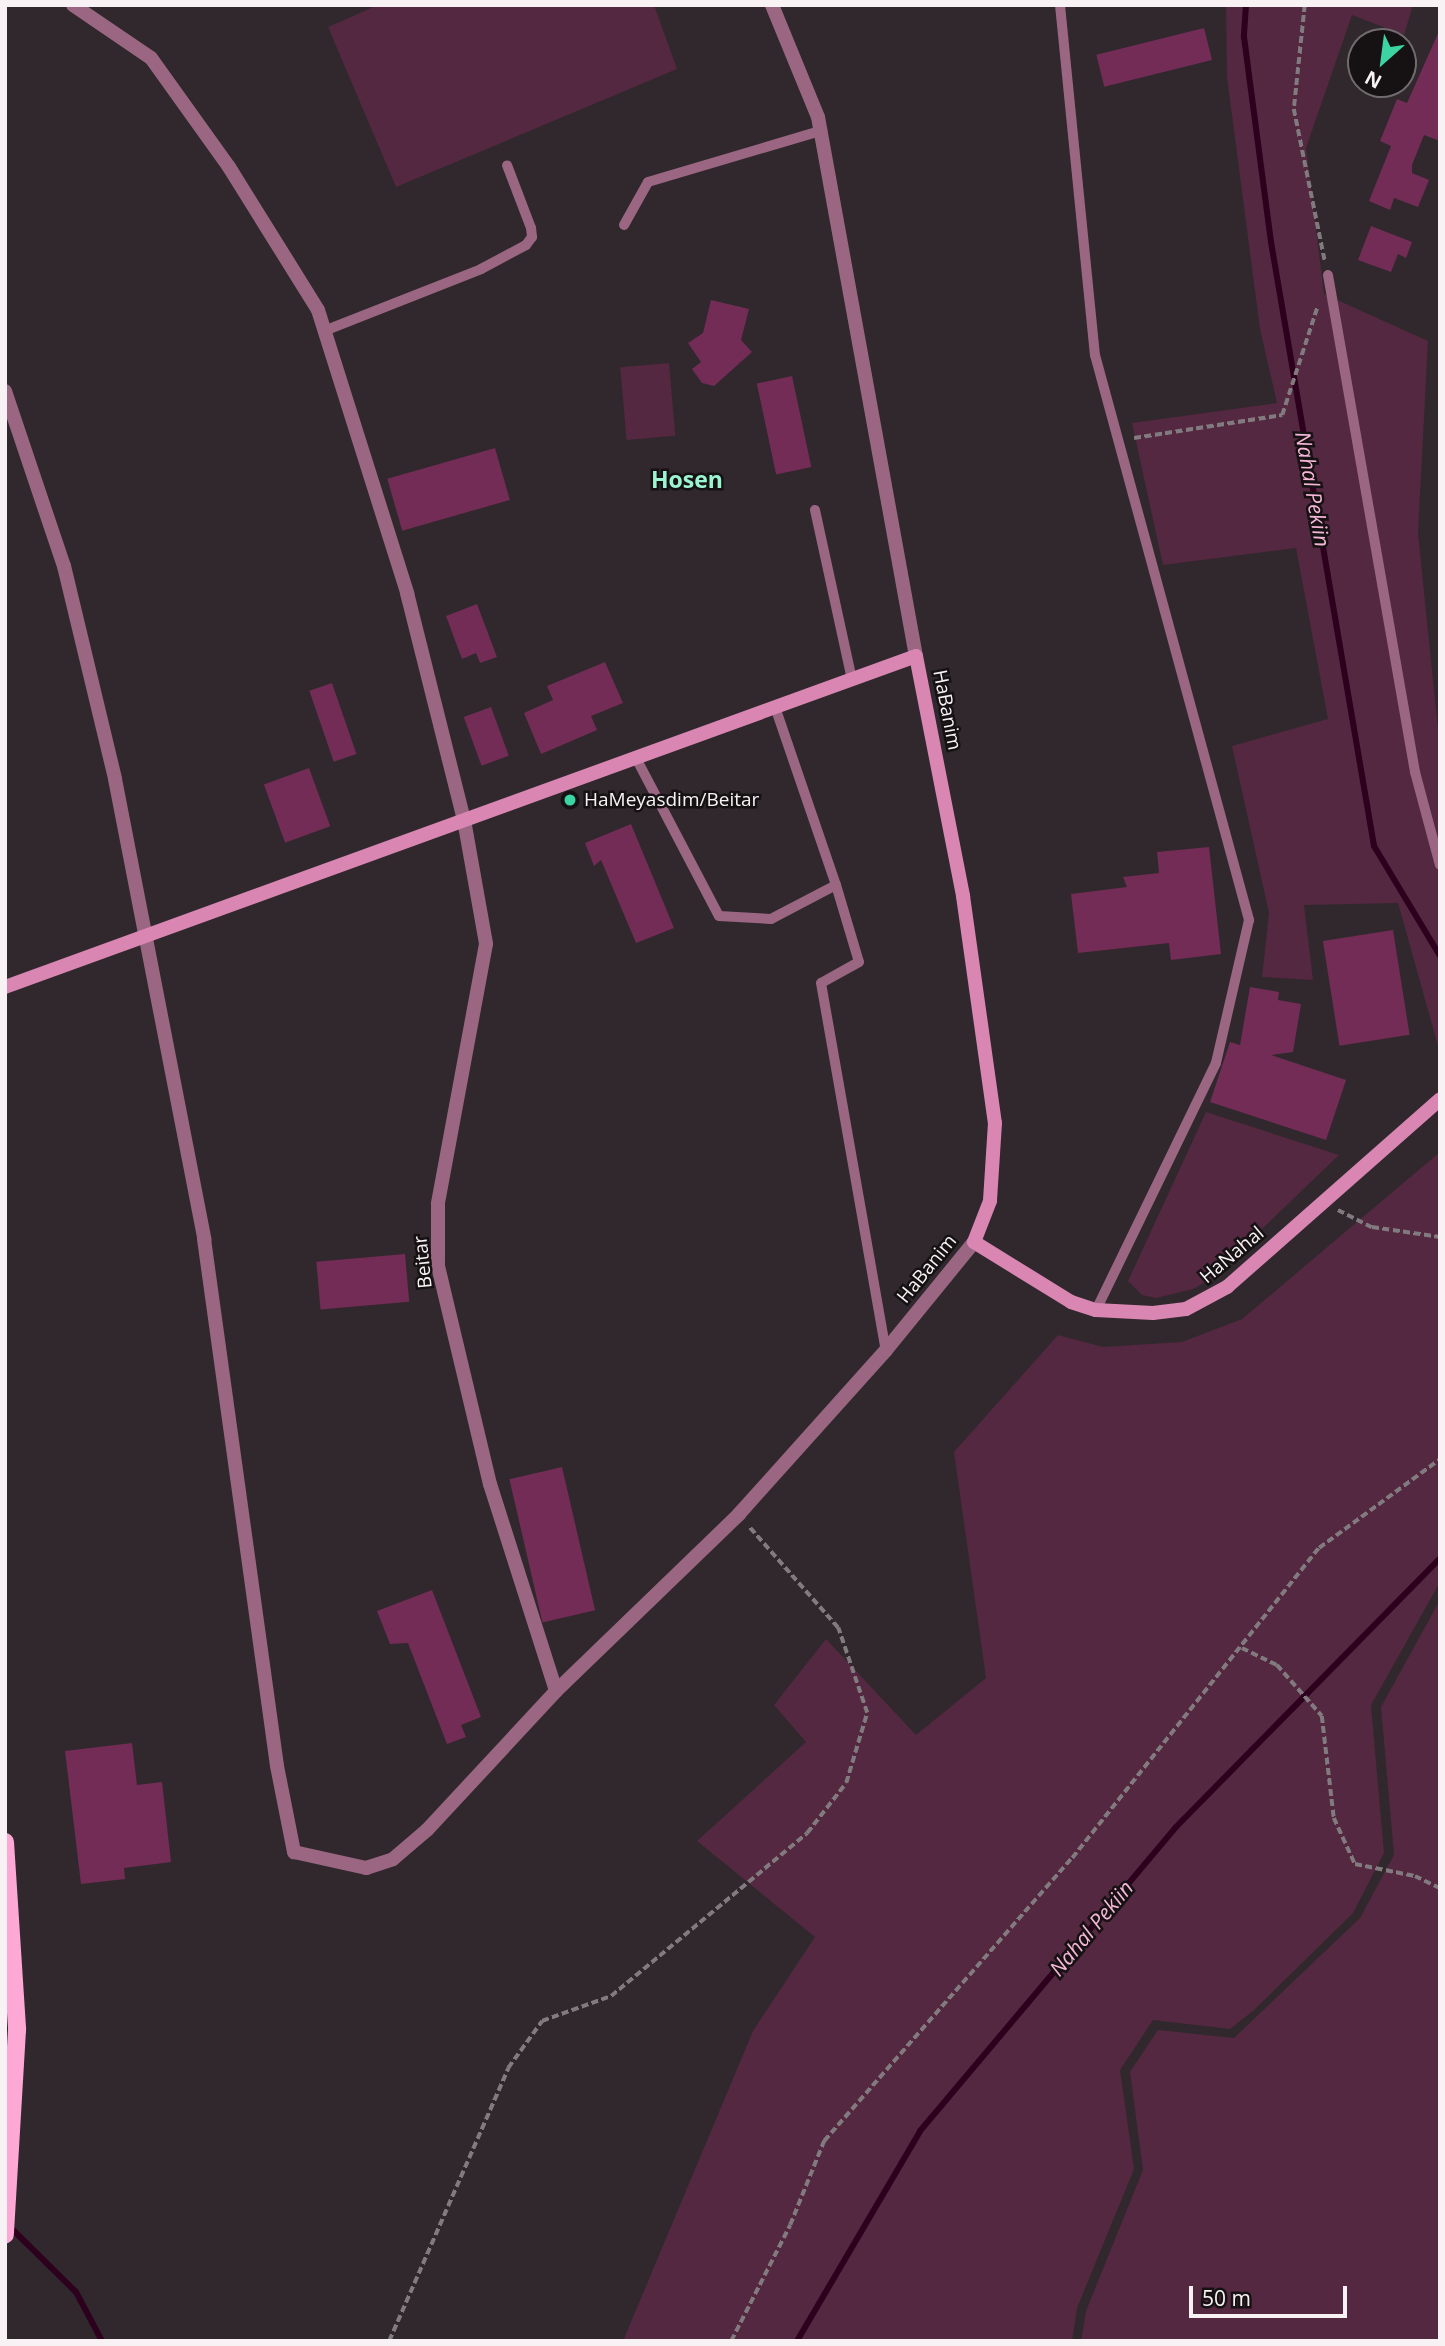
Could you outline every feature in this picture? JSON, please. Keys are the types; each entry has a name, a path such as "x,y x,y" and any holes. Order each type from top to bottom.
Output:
{"main road":[{"path":"5,1842 17,2030 5,2235"}],"street":[{"name":"Beitar","path":"73,5 151,58 229,167 318,310 407,593 464,820 486,944 438,1204 439,1266 490,1484 556,1690"},
{"path":"5,987 916,656 820,131 772,5"},
{"path":"5,391 64,566 115,779 145,936"},
{"name":"HaBanim","path":"145,936 204,1239 277,1766 294,1852 366,1868 393,1859 427,1830 556,1690 739,1514 886,1350 974,1242 990,1201 995,1123 962,896 916,656"},
{"name":"HaNahal","path":"974,1242 1071,1302 1096,1310 1153,1313 1206,1302 1440,1099"}],"lane":[{"path":"1060,5 1095,355 1250,920 1216,1063 1096,1310"},
{"path":"624,225 648,182 820,131"},
{"path":"324,331 481,269 526,245 532,237 531,228 507,165"},
{"path":"1328,275 1415,772 1440,865"},
{"path":"815,510 852,679"},
{"path":"775,707 836,885 859,962 821,983 886,1350"},
{"path":"636,758 719,916 771,919 836,885"}],"path":[{"path":"1118,440 1282,415 1328,275 1294,109 1305,5"},
{"path":"1322,1203 1372,1227 1440,1237"},
{"path":"731,2341 790,2225 824,2141 1072,1858 1320,1548 1440,1459"},
{"path":"389,2341 508,2068 542,2021 611,1996 807,1833 846,1783 867,1713 838,1628 739,1514"},
{"path":"1242,1648 1277,1665 1322,1716 1334,1818 1354,1864 1415,1876 1440,1888"}],"shaded area":[{"path":"378,5 654,5 677,69 396,187 328,27"},
{"path":"1226,5 1413,5 1406,28 1386,28 1352,15 1306,148 1324,294 1428,341 1418,533 1440,749 1440,1053 1398,903 1304,905 1313,980 1262,977 1269,913 1232,746 1328,719 1296,548 1163,565 1132,423 1277,403 1260,329 1227,77"},
{"path":"669,363 675,436 627,440 620,367"},
{"path":"1206,1112 1339,1155 1209,1280 1193,1289 1156,1298 1142,1295 1128,1281"},
{"path":"1440,1152 1440,1582 1371,1705 1384,1853 1353,1913 1253,2011 1230,2029 1153,2020 1120,2070 1134,2169 1077,2308 1072,2341 623,2341 753,2031 815,1937 697,1841 806,1742 774,1705 826,1639 916,1735 986,1678 954,1452 1058,1335 1103,1347 1182,1342 1242,1319"},
{"path":"1440,1600 1440,2341 1081,2341 1086,2311 1143,2170 1130,2072 1158,2030 1234,2038 1360,1918 1394,1855 1381,1707"}],"building":[{"path":"1204,28 1212,60 1104,87 1096,55"},
{"path":"1440,29 1440,141 1424,135 1412,165 1412,173 1429,180 1418,207 1394,198 1390,210 1369,201 1391,146 1380,141 1397,99 1407,103 1409,98 1417,98 1417,81"},
{"path":"1371,226 1412,242 1406,258 1398,254 1391,272 1358,260"},
{"path":"711,300 749,309 741,340 752,352 714,386 702,383 692,369 701,362 688,343 703,333"},
{"path":"792,376 811,467 776,474 757,383"},
{"path":"495,448 510,500 402,531 387,479"},
{"path":"477,604 497,657 480,663 476,653 462,659 446,616"},
{"path":"605,662 623,703 591,716 597,730 541,754 524,713 553,700 547,686"},
{"path":"332,683 356,754 334,762 309,691"},
{"path":"491,707 509,756 482,766 464,717"},
{"path":"309,768 330,826 285,843 264,784"},
{"path":"631,824 674,928 636,943 601,860 594,866 585,843"},
{"path":"1209,847 1221,954 1171,960 1169,943 1078,953 1071,894 1127,887 1123,877 1159,873 1157,852"},
{"path":"1393,930 1410,1035 1339,1046 1323,941"},
{"path":"1250,987 1279,992 1278,1000 1301,1004 1293,1052 1271,1055 1346,1080 1326,1140 1210,1102 1230,1042 1240,1045"},
{"path":"405,1254 409,1302 321,1310 316,1262"},
{"path":"562,1467 595,1610 542,1622 509,1479"},
{"path":"432,1590 481,1717 461,1725 466,1737 447,1744 408,1643 390,1644 377,1611"},
{"path":"132,1743 137,1785 162,1782 171,1862 124,1868 125,1879 81,1884 65,1751"}],"waterway":[{"name":"Nahal Pekiin","path":"1246,5 1244,37 1271,242 1374,846 1440,956"},
{"name":"Nahal Pekiin","path":"797,2341 920,2131 1176,1827 1440,1558"},
{"path":"9,2226 76,2292 102,2341"}],"place":[{"name":"HaMeyasdim/Beitar","path":"570,800"}],"district":[{"name":"Hosen","path":"687,479"}]}
